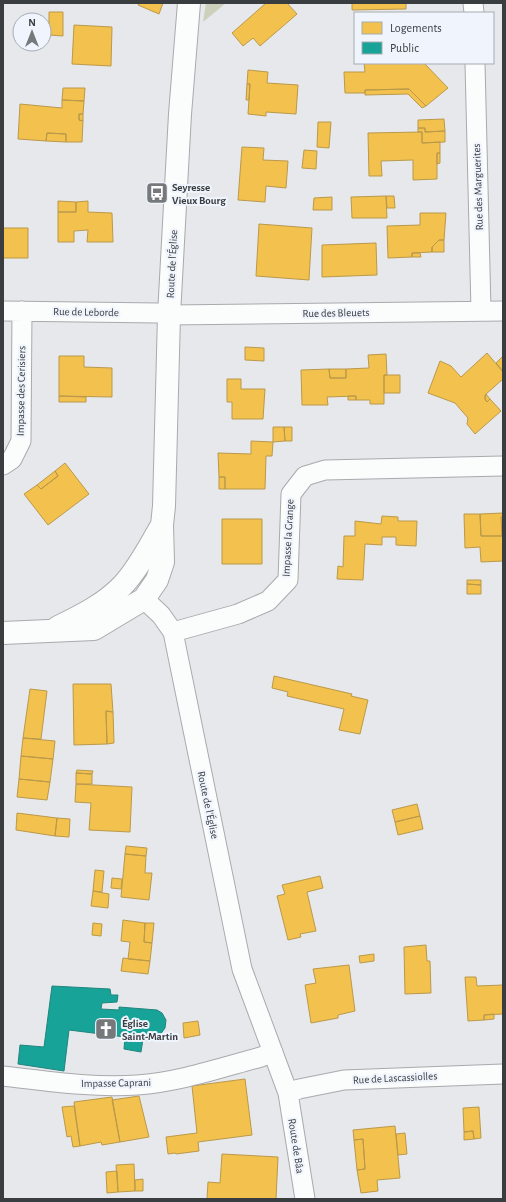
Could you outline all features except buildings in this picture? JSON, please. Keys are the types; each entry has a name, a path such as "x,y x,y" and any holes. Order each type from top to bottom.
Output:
{"street":[{"name":"Route de l'Église","path":"189,3 180,114 169,315 164,506 162,525 163,562 157,580 144,599 161,615 174,632 242,969 288,1093"},
{"name":"Rue des Marguerites","path":"475,64 481,311"},
{"name":"Rue de Leborde","path":"3,311 158,313 169,315"},
{"name":"Impasse des Cerisiers","path":"3,465 12,459 21,441 22,311"},
{"name":"Rue des Bleuets","path":"169,315 503,311"},
{"name":"Impasse la Grange","path":"174,632 238,614 268,601 288,580 290,494 305,476 324,470 503,466"},
{"name":"Route de l'Église","path":"53,630 89,612 123,585 143,558 162,525"},
{"path":"3,633 94,629 144,599 123,585"},
{"name":"Impasse Caprani","path":"3,1076 77,1084 136,1085 177,1080 262,1058 273,1052"},
{"name":"Rue de Lascassiolles","path":"288,1093 299,1089 344,1080 503,1074"},
{"name":"Route de Bâa","path":"288,1093 304,1199"}],"green space":[{"path":"206,3 226,3 203,22"}],"place":[{"name":"Seyresse Vieux Bourg","path":"157,193"},
{"name":"Église Saint-Martin","path":"106,1029"}]}
